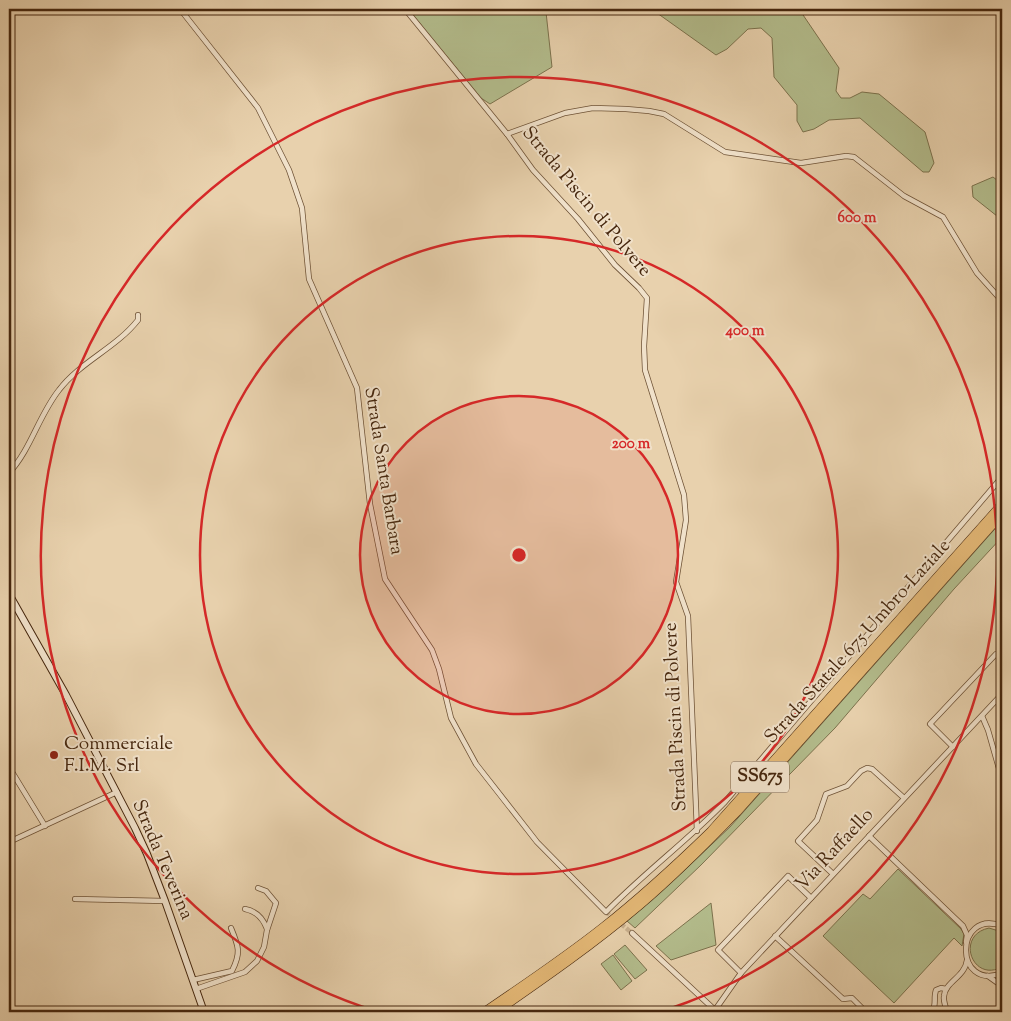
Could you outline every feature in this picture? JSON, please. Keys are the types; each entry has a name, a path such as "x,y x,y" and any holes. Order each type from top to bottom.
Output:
{"highway":[{"name":"Strada Statale 675 Umbro-Laziale","path":"484,1012 602,928 664,876 711,831 1002,504"},
{"name":"Strada Statale 675 Umbro-Laziale","path":"496,1012 576,956 691,860 737,812 1002,514"}],"main road":[{"name":"Strada Teverina","path":"9,595 66,695 147,854 166,901 204,1012"}],"street":[{"name":"Strada Santa Barbara","path":"180,9 258,108 289,170 302,208 309,279 357,388 370,504 385,580 432,650 439,669 451,718 476,764 537,842 606,912 632,885 697,831"},
{"name":"Strada Piscin di Polvere","path":"405,9 507,134 533,170 578,219 615,265 647,298 644,346 645,370 684,495 686,520 676,582 688,616 697,831"},
{"path":"507,134 565,113 593,108 626,108 664,114 724,152 801,163 846,156 854,157 904,196 943,217 977,273 1002,301"},
{"path":"9,472 27,447 58,390 86,363 126,333 138,320 138,315"},
{"path":"697,831 724,803 1002,477"},
{"path":"954,747 930,724 996,654 1002,652"},
{"name":"Via Raffaello","path":"716,1011 741,973 1002,694"},
{"path":"982,716 1002,779"},
{"path":"9,767 10,774 45,826"},
{"path":"833,874 798,841 817,820 826,794 847,786 861,770 867,768 872,769 904,798"},
{"path":"9,842 117,792"},
{"path":"869,836 963,926 966,932 965,950 967,959 972,967 979,972"},
{"path":"741,973 718,950 788,876 810,898"},
{"path":"196,989 245,972 257,961 264,947 267,930 276,903 266,891 258,888"},
{"path":"75,898 166,901"},
{"path":"245,909 264,919 267,930"},
{"path":"963,926 977,928 990,924 1002,926"},
{"path":"193,980 232,971 239,957 236,940 231,928"},
{"path":"966,942 977,928"},
{"path":"632,933 716,1011"},
{"path":"775,936 843,999 852,998 866,1012"},
{"path":"962,974 967,959"},
{"path":"947,1012 944,999 946,989 962,974 971,970 979,972 987,975 1002,986"},
{"path":"987,975 1002,973"},
{"path":"932,1012 935,1008 934,997 936,990 946,989"}],"green space":[{"path":"408,9 542,9 546,12 552,67 490,104 481,98"},
{"path":"642,9 799,9 839,68 836,91 841,98 850,98 862,92 879,94 925,132 934,163 929,172 923,172 860,118 829,120 814,129 803,132 797,121 797,105 774,77 772,38 761,28 748,29 727,49 716,55 657,13"},
{"path":"993,177 1002,184 1002,220 973,197 972,186"},
{"path":"1002,521 1002,537 954,589 835,728 701,865 635,928 627,921 730,827"},
{"path":"898,869 964,934 962,946 954,938 894,1003 823,936 863,894 870,899"},
{"path":"711,903 716,945 671,960 656,946"},
{"path":"989,928 1002,932 1002,967 991,970 983,969 976,964 971,956 970,948 972,939 979,932"},
{"path":"625,945 647,970 635,979 614,954"},
{"path":"613,955 632,981 621,990 601,964"}],"tunnel":[{"path":"606,912 632,933"}],"place":[{"name":"Commerciale F.I.M. Srl","path":"54,755"}]}
